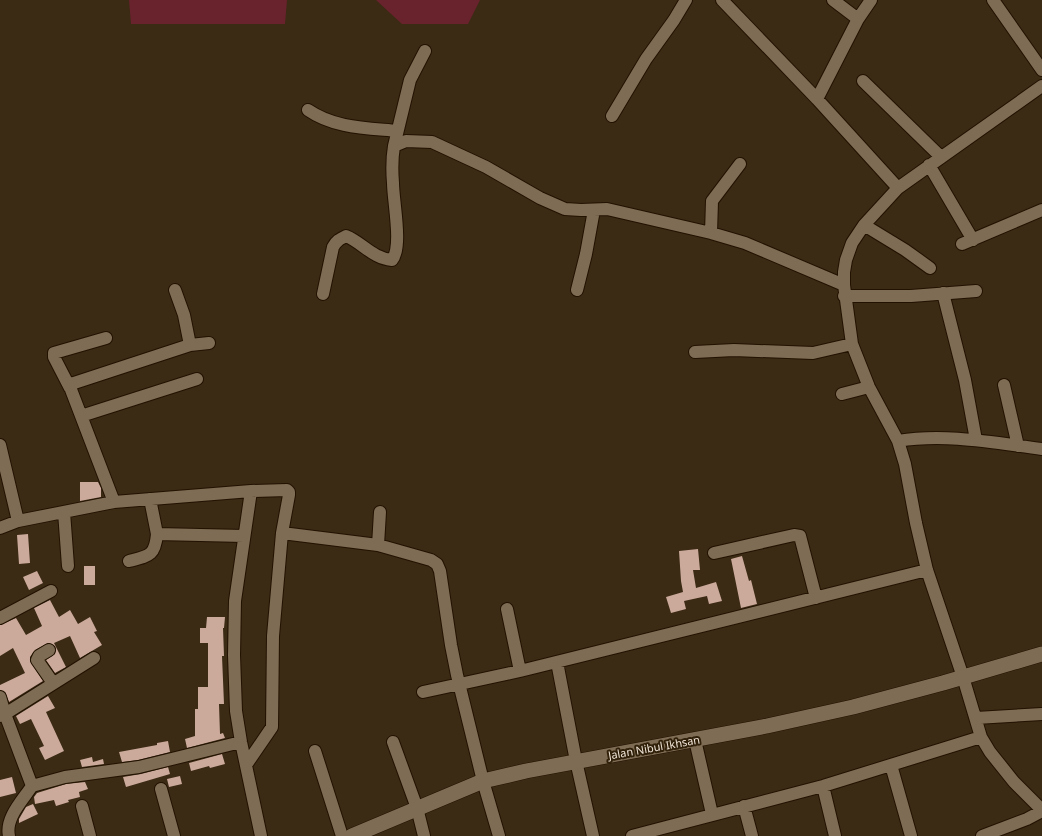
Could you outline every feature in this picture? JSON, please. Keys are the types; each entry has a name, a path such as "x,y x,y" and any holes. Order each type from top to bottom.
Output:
{"street":[{"path":"612,116 646,59 674,20 686,0"},
{"path":"722,0 817,99 898,188"},
{"path":"833,0 858,20"},
{"path":"817,99 858,20 871,0"},
{"path":"993,0 1042,70"},
{"path":"324,294 333,247 336,242 346,236 384,259 392,260 396,256 397,226 393,184 394,146 410,80 425,51"},
{"path":"863,81 941,157"},
{"path":"982,836 1027,819 1042,811 1014,782 990,752 982,737 927,570 916,523 905,464 898,441 869,387 852,344 844,291 844,272 846,260 852,243 864,225 898,188 1042,86"},
{"path":"308,110 319,118 334,123 398,131"},
{"path":"394,146 406,141 432,142 486,167 540,198 565,209 608,209 711,233 745,243 844,291 911,296 976,290"},
{"path":"711,233 712,201 740,164"},
{"path":"930,165 968,242 1042,210"},
{"path":"577,290 586,254 594,210"},
{"path":"864,225 905,250 930,268"},
{"path":"175,290 184,315 190,345"},
{"path":"943,292 964,380 976,440"},
{"path":"106,338 54,352 54,357 70,388 114,502"},
{"path":"70,388 71,384 190,345 209,343"},
{"path":"695,352 734,350 813,353 852,344"},
{"path":"81,416 196,379"},
{"path":"1004,385 1018,446"},
{"path":"842,394 869,387"},
{"path":"898,441 924,438 976,440 1042,449"},
{"path":"0,445 18,521"},
{"path":"0,528 18,521 114,502 284,489 289,492 282,533 273,636 272,727 246,765"},
{"path":"251,491 235,601 234,655 236,711 261,836"},
{"path":"129,561 143,558 152,553 155,548 157,534 150,499"},
{"path":"64,512 68,566"},
{"path":"378,545 380,512"},
{"path":"282,533 378,545 430,560 437,564 440,571 451,645 483,781 499,836"},
{"path":"157,534 244,536"},
{"path":"714,553 794,535 800,536 816,598"},
{"path":"423,692 520,671 927,570"},
{"path":"0,618 51,591"},
{"path":"507,608 520,671"},
{"path":"49,650 38,656 37,660 53,683"},
{"name":"Jalan Nibul Ikhsan","path":"352,836 483,781 526,770 774,725 867,704 1042,654"},
{"path":"2,715 94,658"},
{"path":"557,662 576,761 593,836"},
{"path":"0,697 2,715 32,786"},
{"path":"976,718 1042,714"},
{"path":"632,836 675,830 712,814 823,786 982,737"},
{"path":"695,740 712,814"},
{"path":"9,836 8,825 32,786 64,777 139,767 241,742"},
{"path":"393,742 417,808 424,836"},
{"path":"315,752 342,836"},
{"path":"891,765 912,836"},
{"path":"823,786 835,836"},
{"path":"161,789 174,836"},
{"path":"82,806 90,836"},
{"path":"744,806 752,836"}],"shaded area":[{"path":"129,0 287,0 285,24 131,24"},
{"path":"376,0 480,0 468,24 402,24"}],"building":[{"path":"80,482 98,482 101,488 101,497 80,501"},
{"path":"28,534 30,563 19,564 17,535"},
{"path":"698,549 700,570 693,570 696,588 716,582 722,601 709,604 707,596 684,601 686,609 671,613 666,597 683,592 679,551"},
{"path":"742,556 749,581 751,580 757,604 741,608 731,559"},
{"path":"84,566 95,566 95,585 84,585"},
{"path":"37,571 43,583 29,590 23,577"},
{"path":"50,600 59,617 70,610 78,624 90,617 97,631 94,632 102,645 80,658 70,636 54,643 66,667 55,673 46,660 55,654 55,646 48,643 35,650 30,657 30,661 43,681 9,702 5,692 0,690 0,685 25,673 13,648 0,656 0,625 16,618 26,635 42,626 34,608"},
{"path":"207,617 225,617 223,628 224,656 222,656 224,704 219,704 220,734 223,733 225,738 187,748 185,739 195,736 195,709 198,709 198,687 208,687 208,643 200,643 200,628 206,628"},
{"path":"48,696 55,708 46,712 64,751 45,760 39,748 44,746 31,719 20,724 16,716"},
{"path":"168,741 170,752 138,760 122,762 119,752 157,745 157,743"},
{"path":"222,754 225,764 210,768 209,766 191,771 189,763"},
{"path":"92,757 93,762 103,759 104,764 82,767 80,760"},
{"path":"168,767 170,774 126,787 123,777"},
{"path":"180,776 182,784 169,787 167,779"},
{"path":"12,777 16,793 0,797 0,780"},
{"path":"85,782 88,789 79,792 80,797 68,800 69,802 56,806 54,800 35,804 34,797 37,793 66,784"},
{"path":"33,804 38,814 19,823 19,819 26,807"}]}
